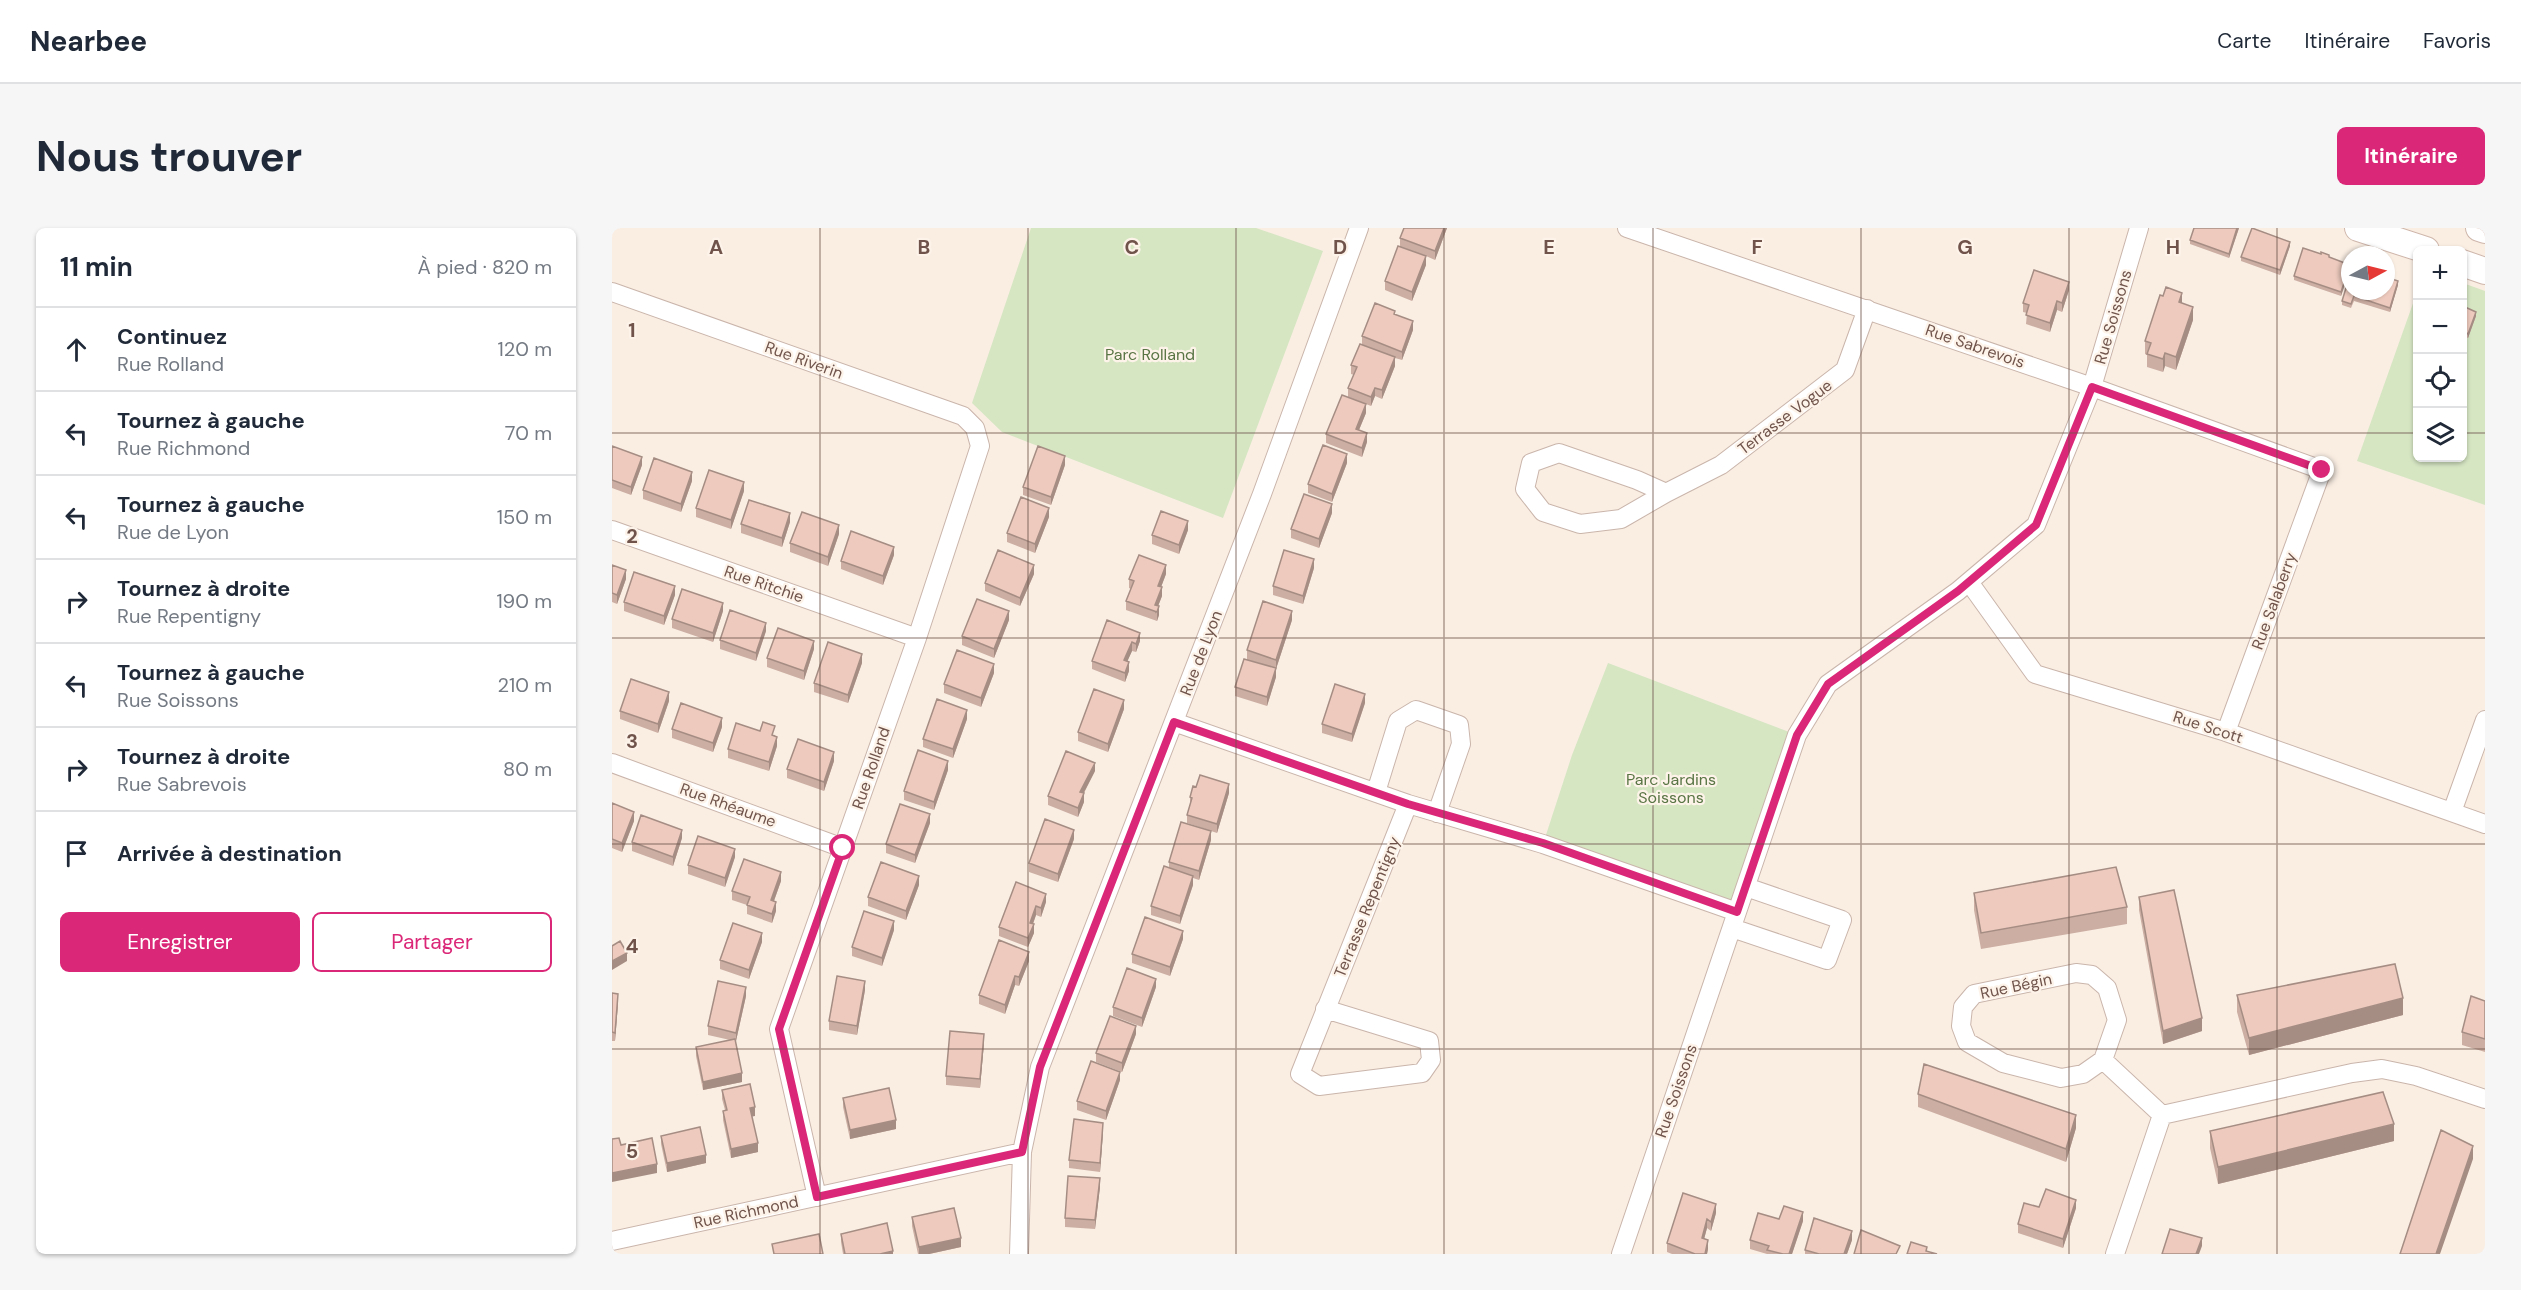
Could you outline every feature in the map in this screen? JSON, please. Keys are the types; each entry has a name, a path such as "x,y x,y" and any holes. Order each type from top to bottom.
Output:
{"street":[{"name":"Rue de Lyon","path":"1019,1254 1022,1152 1040,1067 1262,494 1359,228"},
{"name":"Rue Sabrevois","path":"1627,228 2092,387 2322,470"},
{"name":"Rue Soissons","path":"1621,1254 1797,735 1828,684 1969,582 2036,525 2092,387 2139,228"},
{"path":"2358,228 2414,246"},
{"path":"2479,228 2485,230"},
{"path":"2467,264 2485,271"},
{"name":"Rue Riverin","path":"612,292 963,416 975,428 980,446"},
{"name":"Terrasse Vogue","path":"1666,493 1637,480 1559,453 1531,463 1525,489 1543,512 1580,524 1621,519 1721,465 1845,370 1867,309"},
{"name":"Rue Rolland","path":"817,1197 779,1029 917,638 980,446"},
{"name":"Rue Salaberry","path":"2226,732 2322,470"},
{"name":"Rue Ritchie","path":"612,530 917,638"},
{"name":"Rue Scott","path":"1969,582 2035,674 2226,732 2485,824"},
{"path":"1376,792 1398,721 1416,710 1459,725 1461,744 1437,813"},
{"path":"2452,813 2485,720"},
{"path":"1174,722 1408,804 1543,843 1827,960 1842,920 1746,887"},
{"name":"Rue Rhéaume","path":"612,763 843,848"},
{"name":"Terrasse Repentigny","path":"1325,1010 1429,1041 1431,1060 1422,1073 1319,1086 1300,1074 1325,1010 1408,804"},
{"name":"Rue Bégin","path":"2076,973 2092,975 2107,988 2117,1020 2103,1060 2083,1074 2061,1078 2003,1064 1967,1042 1961,1026 1963,1007 1974,994 2076,973"},
{"path":"2103,1060 2162,1115"},
{"path":"2162,1115 2352,1073 2382,1070 2416,1076 2485,1099"},
{"path":"2115,1254 2162,1115"},
{"name":"Rue Richmond","path":"612,1241 1022,1152"}],"green space":[{"name":"Parc Rolland","path":"1031,228 1256,228 1323,251 1223,518 1002,432 972,403"},
{"path":"2467,284 2485,291 2485,505 2357,461 2413,303 2413,462 2467,462"},
{"name":"Parc Jardins Soissons","path":"1608,663 1797,735 1737,912 1543,844 1572,755"}],"building":[{"path":"1404,228 1444,228 1435,251 1400,238"},
{"path":"2194,228 2237,228 2229,254 2190,240"},
{"path":"2252,228 2290,242 2280,270 2241,257"},
{"path":"1398,246 1426,256 1412,292 1385,281"},
{"path":"2303,248 2321,254 2321,252 2341,262 2341,292 2294,276"},
{"path":"2034,270 2069,282 2062,303 2057,301 2050,323 2026,315 2029,305 2023,303"},
{"path":"2166,287 2182,293 2179,302 2193,307 2176,357 2165,353 2163,359 2147,354 2151,343 2145,341 2160,295 2163,296"},
{"path":"2342,300 2352,300 2351,304"},
{"path":"2366,300 2392,300 2390,308"},
{"path":"1375,303 1395,311 1394,314 1413,321 1402,352 1362,336"},
{"path":"2467,308 2476,312 2467,333"},
{"path":"1360,344 1395,357 1382,390 1375,388 1371,397 1348,388 1357,367 1351,365"},
{"path":"1342,395 1366,404 1356,429 1367,433 1362,448 1326,434"},
{"path":"1323,445 1347,454 1332,494 1308,484"},
{"path":"612,446 642,457 631,487 612,480"},
{"path":"1038,446 1065,456 1051,497 1023,487"},
{"path":"654,458 692,472 681,504 643,490"},
{"path":"709,470 744,482 731,520 696,508"},
{"path":"1304,494 1332,504 1319,539 1291,529"},
{"path":"1021,497 1049,508 1035,544 1007,533"},
{"path":"749,500 790,513 782,538 741,524"},
{"path":"1161,511 1188,521 1179,545 1152,535"},
{"path":"802,512 839,525 828,557 790,543"},
{"path":"851,531 894,547 883,576 841,561"},
{"path":"998,550 1034,565 1020,598 985,583"},
{"path":"1284,550 1314,559 1303,596 1273,586"},
{"path":"1139,555 1166,565 1158,586 1162,587 1155,605 1159,606 1157,612 1126,601 1134,581 1129,579"},
{"path":"612,565 626,570 617,595 612,593"},
{"path":"634,572 675,586 664,616 624,602"},
{"path":"682,589 723,603 713,633 672,619"},
{"path":"977,599 1009,611 994,649 962,636"},
{"path":"1263,601 1292,611 1276,660 1247,650"},
{"path":"730,610 766,623 756,653 720,640"},
{"path":"1107,620 1140,633 1136,644 1132,642 1124,660 1129,662 1125,673 1092,661"},
{"path":"778,628 814,641 804,671 767,658"},
{"path":"828,642 862,654 848,695 814,683"},
{"path":"957,650 994,664 981,698 944,684"},
{"path":"1244,659 1276,668 1267,697 1235,687"},
{"path":"631,679 669,692 658,724 620,711"},
{"path":"1335,684 1365,694 1352,734 1322,724"},
{"path":"1094,689 1124,700 1108,744 1078,732"},
{"path":"937,699 967,710 953,749 923,739"},
{"path":"681,703 722,718 713,743 672,729"},
{"path":"763,722 775,726 772,735 777,737 769,762 728,749 736,723 760,731"},
{"path":"798,739 834,752 824,782 787,769"},
{"path":"918,750 948,761 934,802 904,791"},
{"path":"1066,751 1095,763 1080,792 1084,793 1078,808 1048,796"},
{"path":"1200,775 1229,784 1217,824 1187,815 1193,786 1196,787"},
{"path":"612,803 634,812 622,843 612,839"},
{"path":"900,804 930,814 915,855 886,844"},
{"path":"641,815 682,830 673,857 632,842"},
{"path":"1045,819 1074,830 1058,874 1029,863"},
{"path":"1181,822 1211,831 1199,871 1169,862"},
{"path":"698,836 735,849 725,878 688,865"},
{"path":"744,859 781,872 771,900 776,902 772,914 747,905 750,897 732,891"},
{"path":"881,862 919,876 906,911 868,897"},
{"path":"1164,866 1193,876 1180,916 1151,906"},
{"path":"2116,867 2127,907 1981,933 1974,893"},
{"path":"1016,882 1046,894 1041,908 1036,906 1030,923 1034,924 1028,938 999,927"},
{"path":"2174,890 2202,1018 2163,1031 2139,897"},
{"path":"864,911 894,921 882,958 852,947"},
{"path":"1145,917 1183,931 1170,967 1132,954"},
{"path":"733,923 762,933 749,970 720,960"},
{"path":"999,940 1029,952 1019,977 1015,976 1005,1005 979,995"},
{"path":"620,941 627,953 612,961 612,946"},
{"path":"2395,964 2403,998 2249,1038 2237,995"},
{"path":"1127,968 1156,979 1142,1018 1113,1007"},
{"path":"837,976 865,981 857,1026 829,1021"},
{"path":"718,981 746,987 736,1033 708,1026"},
{"path":"612,993 618,994 615,1033 612,1032"},
{"path":"2471,996 2485,1001 2485,1039 2462,1032"},
{"path":"1110,1016 1136,1026 1122,1063 1096,1053"},
{"path":"950,1031 984,1034 980,1079 946,1076"},
{"path":"735,1039 742,1073 703,1082 696,1047"},
{"path":"1091,1061 1120,1072 1106,1111 1077,1101"},
{"path":"1924,1064 2076,1115 2066,1149 1918,1094"},
{"path":"750,1084 755,1107 750,1108 758,1143 731,1149 723,1111 727,1110 722,1090"},
{"path":"889,1088 896,1120 850,1130 843,1098"},
{"path":"2383,1092 2394,1124 2218,1167 2210,1131"},
{"path":"1074,1119 1103,1123 1100,1163 1069,1160"},
{"path":"700,1127 706,1155 667,1163 661,1136"},
{"path":"2441,1130 2473,1146 2436,1254 2400,1254"},
{"path":"619,1138 621,1145 652,1138 657,1164 612,1173 612,1139"},
{"path":"1068,1176 1100,1178 1095,1220 1065,1218"},
{"path":"2046,1189 2076,1200 2063,1239 2018,1224 2024,1203 2039,1207"},
{"path":"1683,1193 1716,1204 1711,1222 1707,1219 1702,1238 1708,1240 1705,1254 1695,1254 1667,1243"},
{"path":"1784,1206 1803,1212 1789,1254 1767,1250 1769,1246 1750,1240 1758,1213 1779,1219"},
{"path":"954,1208 961,1238 919,1247 912,1217"},
{"path":"1814,1218 1852,1231 1844,1254 1819,1254 1805,1250"},
{"path":"887,1223 893,1251 880,1254 845,1254 841,1234"},
{"path":"2170,1229 2202,1238 2196,1254 2162,1254"},
{"path":"1861,1230 1900,1246 1896,1254 1854,1254"},
{"path":"819,1234 823,1254 774,1254 772,1244"},
{"path":"1911,1242 1927,1247 1926,1251 1937,1254 1907,1254"}],"route":[{"path":"843,848 779,1029 817,1197 1022,1152 1040,1067 1174,722 1408,804 1543,843 1737,912 1797,735 1828,684 1958,591 2036,525 2092,387 2322,470"}]}
